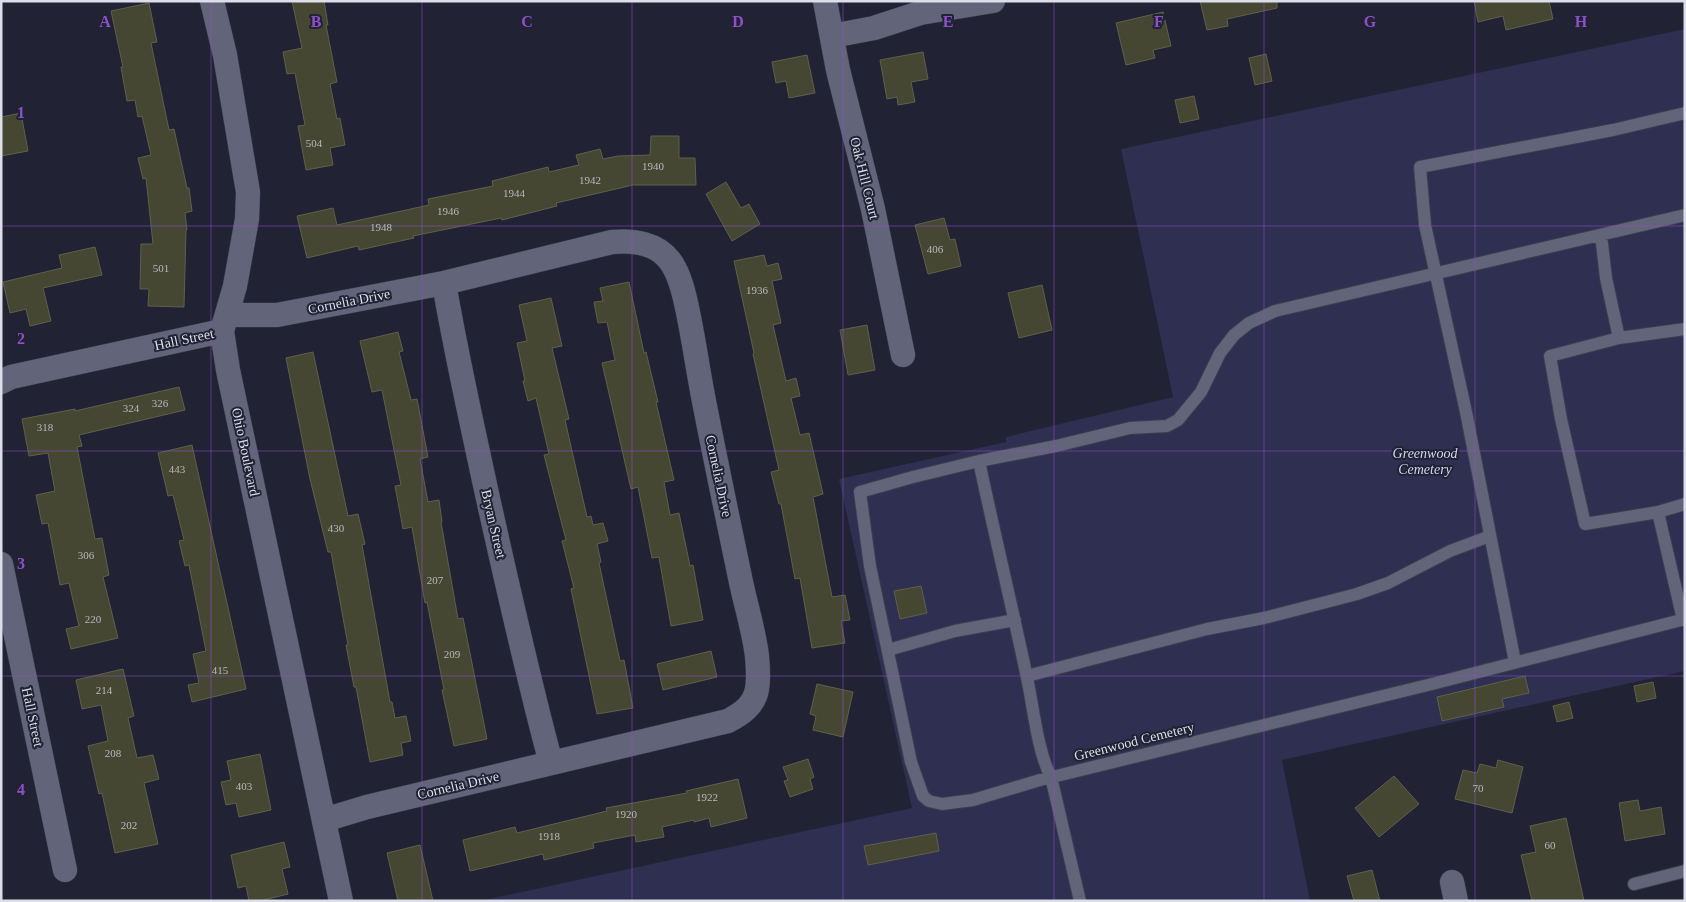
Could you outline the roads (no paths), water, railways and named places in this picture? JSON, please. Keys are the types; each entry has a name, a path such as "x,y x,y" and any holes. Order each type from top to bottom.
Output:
{"street":[{"name":"Ohio Boulevard","path":"212,1 225,56 248,192 245,228 235,286 225,323 228,370 341,901"},
{"name":"Oak Hill Court","path":"825,1 838,70 873,209 903,355"},
{"path":"832,36 874,28 920,13 993,1"},
{"name":"Cornelia Drive","path":"225,323 444,283 612,242 628,240 647,244 661,252 670,261 681,283 692,328 704,402 746,610 757,653 759,673 757,691 751,705 728,721 367,807 324,820"},
{"name":"Bryan Street","path":"444,283 453,337 498,540 551,763"},
{"name":"Hall Street","path":"1,382 11,377 225,323"},
{"name":"Hall Street","path":"1,564 4,590 65,870"}],"lane":[{"path":"1515,662 1466,412 1434,273 1425,225 1420,167 1614,130 1685,113"},
{"name":"Greenwood Cemetery","path":"1658,512 1684,619 1051,777 973,800 942,804 929,801 923,796 911,762 870,566 860,492 979,461 1056,446 1130,428 1167,426 1178,420 1201,392 1220,353 1234,335 1249,323 1276,311 1685,215"},
{"path":"1601,234 1606,278 1619,338"},
{"path":"1685,329 1619,338 1550,356 1561,419 1585,524 1658,512 1685,504"},
{"path":"979,461 1027,676 1037,731 1047,770 1051,777 1080,901"},
{"path":"1027,676 1207,629 1264,618 1357,594 1388,584 1450,551 1490,536"},
{"path":"888,650 955,631 1014,620"},
{"path":"1634,884 1685,871"}]}
